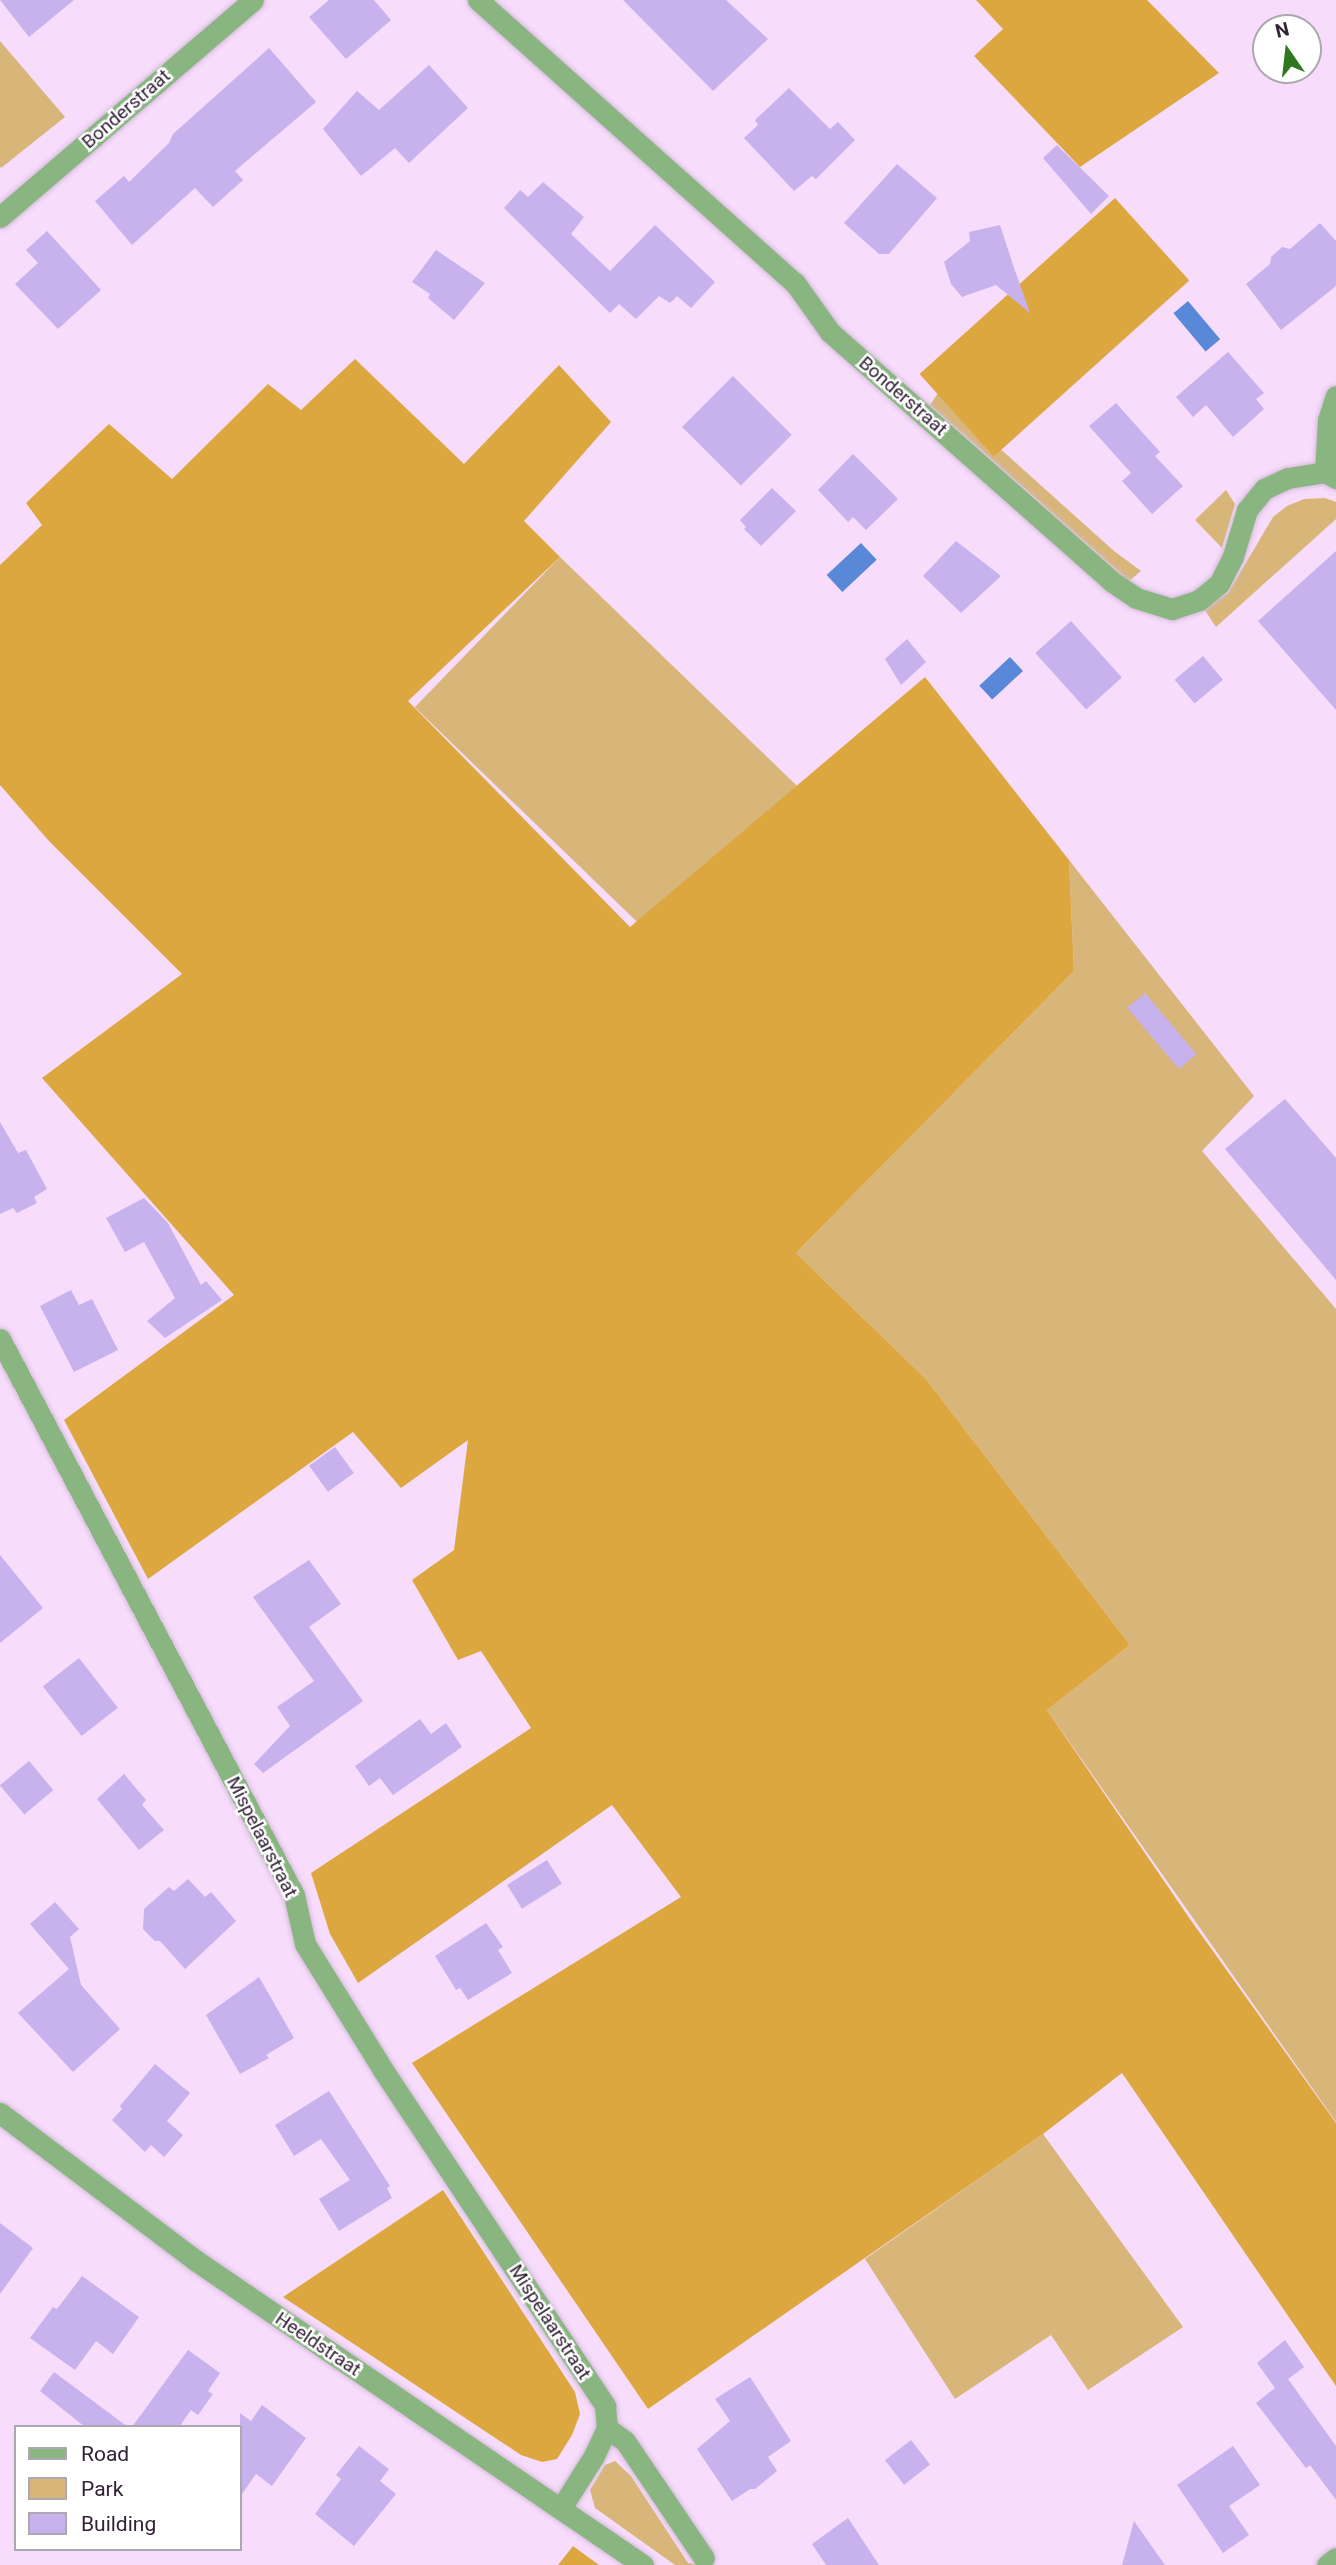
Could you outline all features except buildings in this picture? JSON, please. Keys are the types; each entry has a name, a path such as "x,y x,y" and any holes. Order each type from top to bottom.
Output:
{"street":[{"name":"Bonderstraat","path":"0,218 253,0"},
{"name":"Bonderstraat","path":"478,0 794,283 830,332 1111,581 1136,598 1172,609 1199,600 1219,584 1233,556 1247,510 1264,489 1288,478 1330,475"},
{"path":"1330,475 1328,420 1336,396"},
{"name":"Mispelaarstraat","path":"0,1339 294,1895 305,1944 383,2070 605,2406 607,2428"},
{"name":"Heeldstraat","path":"0,2113 195,2260 643,2565"},
{"path":"561,2508 594,2456 607,2428 625,2441 704,2558"},
{"path":"1327,2565 1336,2558"}],"green space":[{"path":"0,41 65,117 1,168 0,166"},
{"path":"938,393 1114,551 1141,571 1129,581 930,405"},
{"path":"1226,490 1235,504 1222,548 1195,520"},
{"path":"1325,498 1336,502 1336,519 1216,627 1204,609 1228,593 1273,517 1287,506 1304,499"},
{"path":"560,557 797,786 652,937 415,707"},
{"path":"1069,860 1254,1096 1202,1151 1336,1309 1336,2122 1047,1710 1130,1645 926,1379 796,1253 1074,971"},
{"path":"1043,2134 1183,2327 1088,2390 1051,2335 955,2399 865,2259"},
{"path":"615,2461 631,2476 688,2563 701,2565 675,2565 595,2508 590,2490 605,2465"}],"shaded area":[{"path":"976,0 1147,0 1219,73 1080,167 974,56 1003,29"},
{"path":"1115,198 1189,280 994,456 920,374"},
{"path":"355,359 464,464 559,365 611,422 524,521 560,557 408,701 630,927 925,677 1069,860 1074,971 796,1253 926,1379 1130,1645 1047,1710 1190,1919 1336,2123 1336,2386 1122,2073 1043,2134 648,2409 412,2063 681,1897 612,1805 358,1983 330,1934 311,1873 531,1728 481,1651 458,1660 412,1580 454,1550 468,1440 401,1488 353,1432 148,1579 64,1420 234,1295 42,1078 182,974 49,841 0,785 0,565 42,525 26,503 109,424 172,479 268,384 301,410"},
{"path":"443,2190 575,2392 580,2414 572,2435 557,2459 542,2462 521,2455 283,2297"},
{"path":"573,2546 599,2565 558,2565"}],"water":[{"path":"1188,301 1220,339 1206,352 1173,313"},
{"path":"861,543 877,560 842,592 827,575"},
{"path":"1010,657 1023,671 992,700 979,686"}]}
